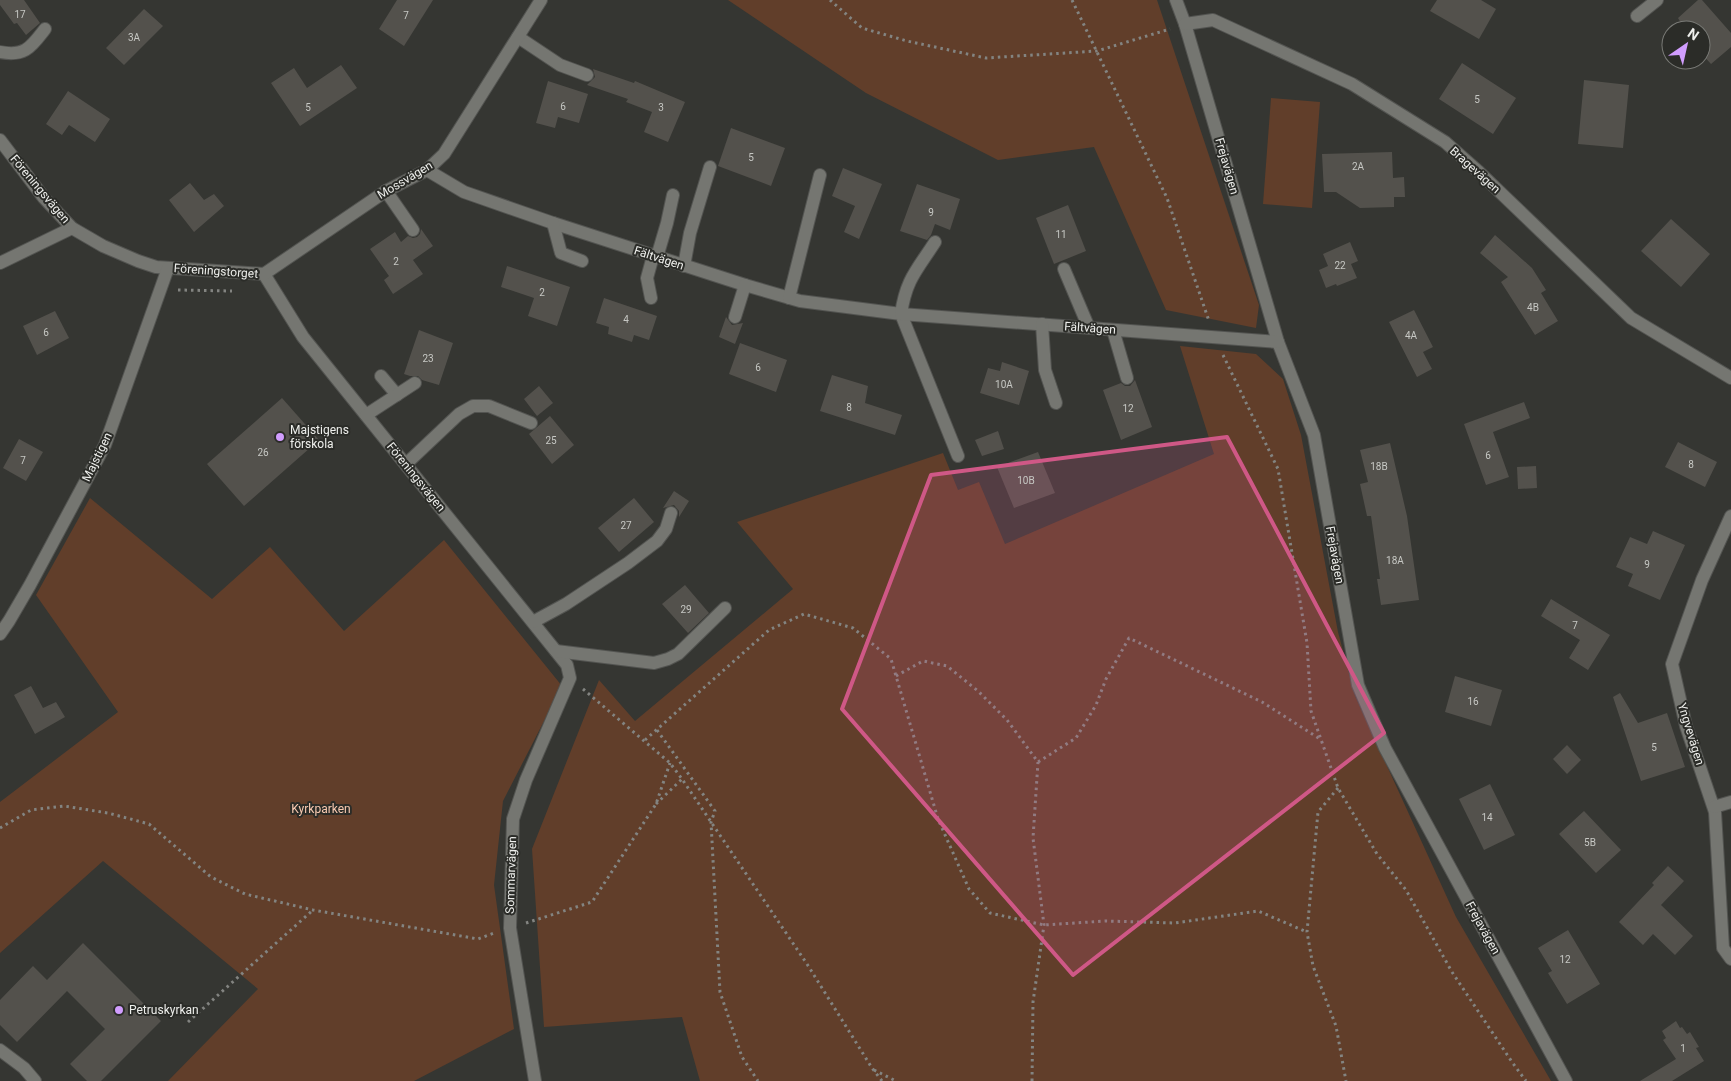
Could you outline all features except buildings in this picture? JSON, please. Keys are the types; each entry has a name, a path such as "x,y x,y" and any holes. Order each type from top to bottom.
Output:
{"street":[{"name":"Mossvägen","path":"264,274 386,191 427,170 444,154 541,0"},
{"name":"Frejavägen","path":"1176,0 1185,24 1278,342 1314,435 1358,684 1385,748 1566,1081"},
{"path":"1637,16 1657,0"},
{"name":"Bragevägen","path":"1185,24 1213,20 1352,84 1445,142 1479,172 1631,318 1731,378"},
{"path":"0,52 20,53 30,48 45,29"},
{"path":"518,37 560,65 587,75"},
{"name":"Föreningsvägen","path":"0,140 44,198 72,228 104,246 138,261 156,267 168,268"},
{"path":"684,266 690,233 710,167"},
{"name":"Fältvägen","path":"427,170 464,192 655,257 789,298 837,307 901,314 1278,342"},
{"path":"789,298 820,175"},
{"path":"386,191 413,230"},
{"path":"651,298 647,278 667,224 673,195"},
{"path":"553,223 561,253 582,261"},
{"path":"0,263 72,228"},
{"path":"934,242 907,284 903,296 901,314 958,456"},
{"name":"Föreningstorget","path":"168,268 264,274"},
{"name":"Majstigen","path":"0,634 30,585 106,445 168,268"},
{"path":"1064,269 1089,328"},
{"name":"Föreningsvägen","path":"264,274 303,337 567,665 570,678"},
{"path":"735,317 745,285"},
{"path":"1042,324 1045,370 1056,403"},
{"path":"1113,330 1128,378"},
{"path":"381,376 397,395"},
{"path":"366,415 415,383"},
{"path":"406,464 459,414 473,406 490,406 531,423"},
{"path":"533,622 566,604 628,563 657,541 666,529 671,513"},
{"name":"Yngvevägen","path":"1731,516 1702,580 1672,664 1686,726 1716,812 1723,948 1731,959"},
{"path":"556,651 654,663 678,654 724,608"},
{"name":"Sommarvägen","path":"535,1081 510,928 513,819 526,780 570,678"},
{"path":"1714,807 1731,802"},
{"path":"0,1050 24,1068 35,1081"}],"path":[{"path":"830,0 862,28 907,41 986,58 1097,51 1185,24"},
{"path":"1072,0 1167,198 1214,337 1278,470 1307,643 1311,711 1338,788 1377,854 1406,890 1452,972 1526,1081"},
{"path":"645,740 769,630 804,614 853,628 891,659 938,819 969,890 990,914 1044,924 1106,921 1175,923 1258,911 1307,932"},
{"path":"1038,762 1076,738 1096,705 1106,679 1129,638 1262,702 1321,740"},
{"path":"896,676 923,661 948,666 1008,720 1038,762 1032,838 1044,924 1033,1002 1032,1081"},
{"path":"570,678 670,763 807,964 882,1081"},
{"path":"657,730 715,811 711,822 720,992 742,1057 758,1081"},
{"path":"656,804 670,763"},
{"path":"0,828 31,810 64,806 108,813 149,824 211,877 246,894 313,910 478,939 592,902 656,804 682,779"},
{"path":"1338,788 1318,812 1307,932 1313,966 1336,1026 1346,1081"},
{"path":"188,1022 313,910"},
{"path":"872,1068 896,1081"}],"highlighted area":[{"path":"1227,437 1384,733 1073,975 842,709 931,475"}],"green space":[{"path":"728,0 1157,0 1259,305 1256,328 1166,310 1094,147 998,160 866,93"},
{"path":"1271,98 1320,102 1312,208 1263,204"},
{"path":"1180,346 1256,354 1283,379 1301,435 1338,632 1355,696 1456,917 1551,1081 700,1081 682,1017 544,1027 532,849 599,680 635,721 793,589 737,522 943,453 958,490 979,482 1005,544 1214,454"},
{"name":"Kyrkparken","path":"90,498 212,599 270,547 344,631 444,540 562,686 503,801 494,885 514,1029 414,1081 168,1081 258,989 103,861 0,953 0,802 118,712 36,595"}],"place":[{"name":"Majstigens förskola","path":"280,437"},
{"name":"Petruskyrkan","path":"119,1010"}]}
